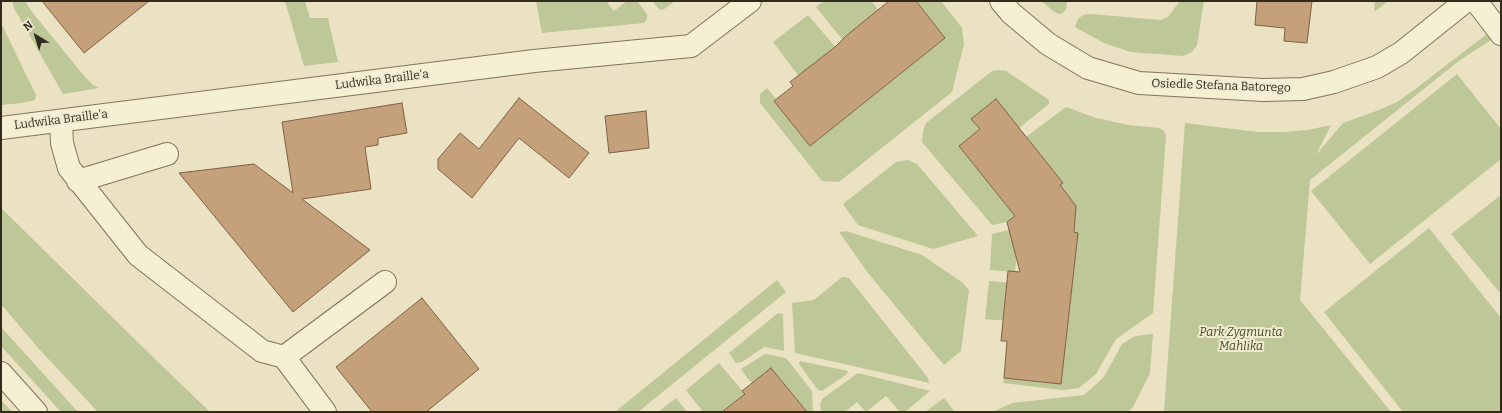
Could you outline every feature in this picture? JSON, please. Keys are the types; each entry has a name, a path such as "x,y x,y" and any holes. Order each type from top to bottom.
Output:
{"street":[{"name":"Ludwika Braille'a","path":"1,128 534,61 691,46 750,1"},
{"name":"Osiedle Stefana Batorego","path":"1001,1 1011,13 1048,44 1088,68 1139,83 1263,90 1303,89 1334,82 1377,67 1401,53 1466,1"},
{"path":"1476,1 1501,34"},
{"path":"61,121 62,143 69,168 138,255 262,351 284,357 325,412"},
{"path":"78,181 167,154"},
{"path":"284,357 386,282"},
{"path":"1,373 36,412"}],"green space":[{"path":"12,1 25,1 32,12 85,77 93,85 99,88 63,94 14,8"},
{"path":"285,1 305,1 310,18 328,18 338,62 304,66"},
{"path":"536,1 606,1 614,11 627,1 637,1 647,14 647,19 644,23 542,33"},
{"path":"652,1 675,1 663,10 659,9"},
{"path":"824,1 871,1 882,14 845,43 816,7"},
{"path":"916,1 941,1 962,28 964,44 952,92 839,182 822,181 760,103 760,94 767,88 776,99 774,101 810,146 945,38"},
{"path":"1041,1 1067,1 1066,10 1061,14 1056,13"},
{"path":"1180,1 1204,1 1197,45 1192,52 1183,56 1131,52 1104,43 1075,27 1078,19 1083,15 1091,14 1161,20 1168,17"},
{"path":"1375,1 1388,1 1374,12"},
{"path":"808,15 838,50 801,79 773,42"},
{"path":"1,23 36,95 35,100 1,105"},
{"name":"Park Zygmunta Mahlika","path":"1487,34 1491,40 1460,60 1310,180 1300,300 1391,412 1164,412 1185,123 1258,132 1308,130 1331,125 1316,155 1343,123 1397,102"},
{"path":"992,71 1006,71 1049,100 1049,104 1019,128 995,100 971,119 980,129 959,146 1015,216 1007,222 992,225 922,142 926,123"},
{"path":"1457,74 1501,129 1501,159 1370,264 1311,191"},
{"path":"1066,107 1096,118 1128,125 1159,128 1163,130 1166,135 1153,313 1116,339 1096,374 1079,388 1063,390 1003,383 1004,378 1061,383 1078,233 1074,232 1076,206 1060,185 1063,183 1026,137"},
{"path":"908,160 917,164 978,236 933,249 858,225 843,204 896,162"},
{"path":"1501,195 1501,294 1451,234"},
{"path":"1,208 210,412 98,412 39,349 1,304"},
{"path":"1429,228 1501,318 1501,412 1403,412 1324,312"},
{"path":"1009,230 1019,231 1015,272 990,270 992,234"},
{"path":"846,231 922,255 963,283 969,290 961,351 944,365 868,273 839,232"},
{"path":"842,277 849,278 928,378 929,383 795,353 792,303 814,300"},
{"path":"777,280 786,292 638,412 615,412"},
{"path":"989,281 1014,283 1009,321 985,319"},
{"path":"778,313 783,314 784,351 764,347 742,362 736,363 729,353"},
{"path":"1,327 78,412 61,412 1,346"},
{"path":"1153,334 1150,373 1133,407 1128,412 993,412 1012,403 1084,395 1104,377 1122,344 1135,336"},
{"path":"765,354 786,358 812,391 813,412 807,412 771,368 752,383 748,379 741,369"},
{"path":"800,361 848,371 847,374 822,391 818,390 799,364"},
{"path":"719,363 745,394 722,412 703,412 686,390"},
{"path":"858,373 930,391 905,412 900,412 886,396 866,412 857,402 845,412 821,412 820,405 822,399"},
{"path":"676,398 687,412 658,412"},
{"path":"944,398 955,412 925,412"},
{"path":"1,400 12,412 1,412"}],"building":[{"path":"42,1 149,1 84,53"},
{"path":"889,1 916,1 945,38 810,146 774,101 793,86 790,82 835,47 846,36"},
{"path":"1257,1 1312,1 1307,43 1284,41 1285,28 1255,25"},
{"path":"519,98 589,153 569,178 519,138 472,198 438,169 438,159 460,133 479,149"},
{"path":"996,99 1063,183 1060,185 1076,206 1074,232 1078,233 1061,384 1004,378 1007,341 1001,341 1008,271 1020,272 1007,222 1015,216 959,146 980,129 971,119"},
{"path":"402,103 407,133 378,138 378,145 365,147 371,189 302,199 370,250 293,312 179,173 254,164 293,193 282,122"},
{"path":"646,111 649,148 609,153 605,116"},
{"path":"422,298 479,369 426,412 372,412 336,367"},
{"path":"771,368 807,412 722,412 745,394 742,391"}]}
